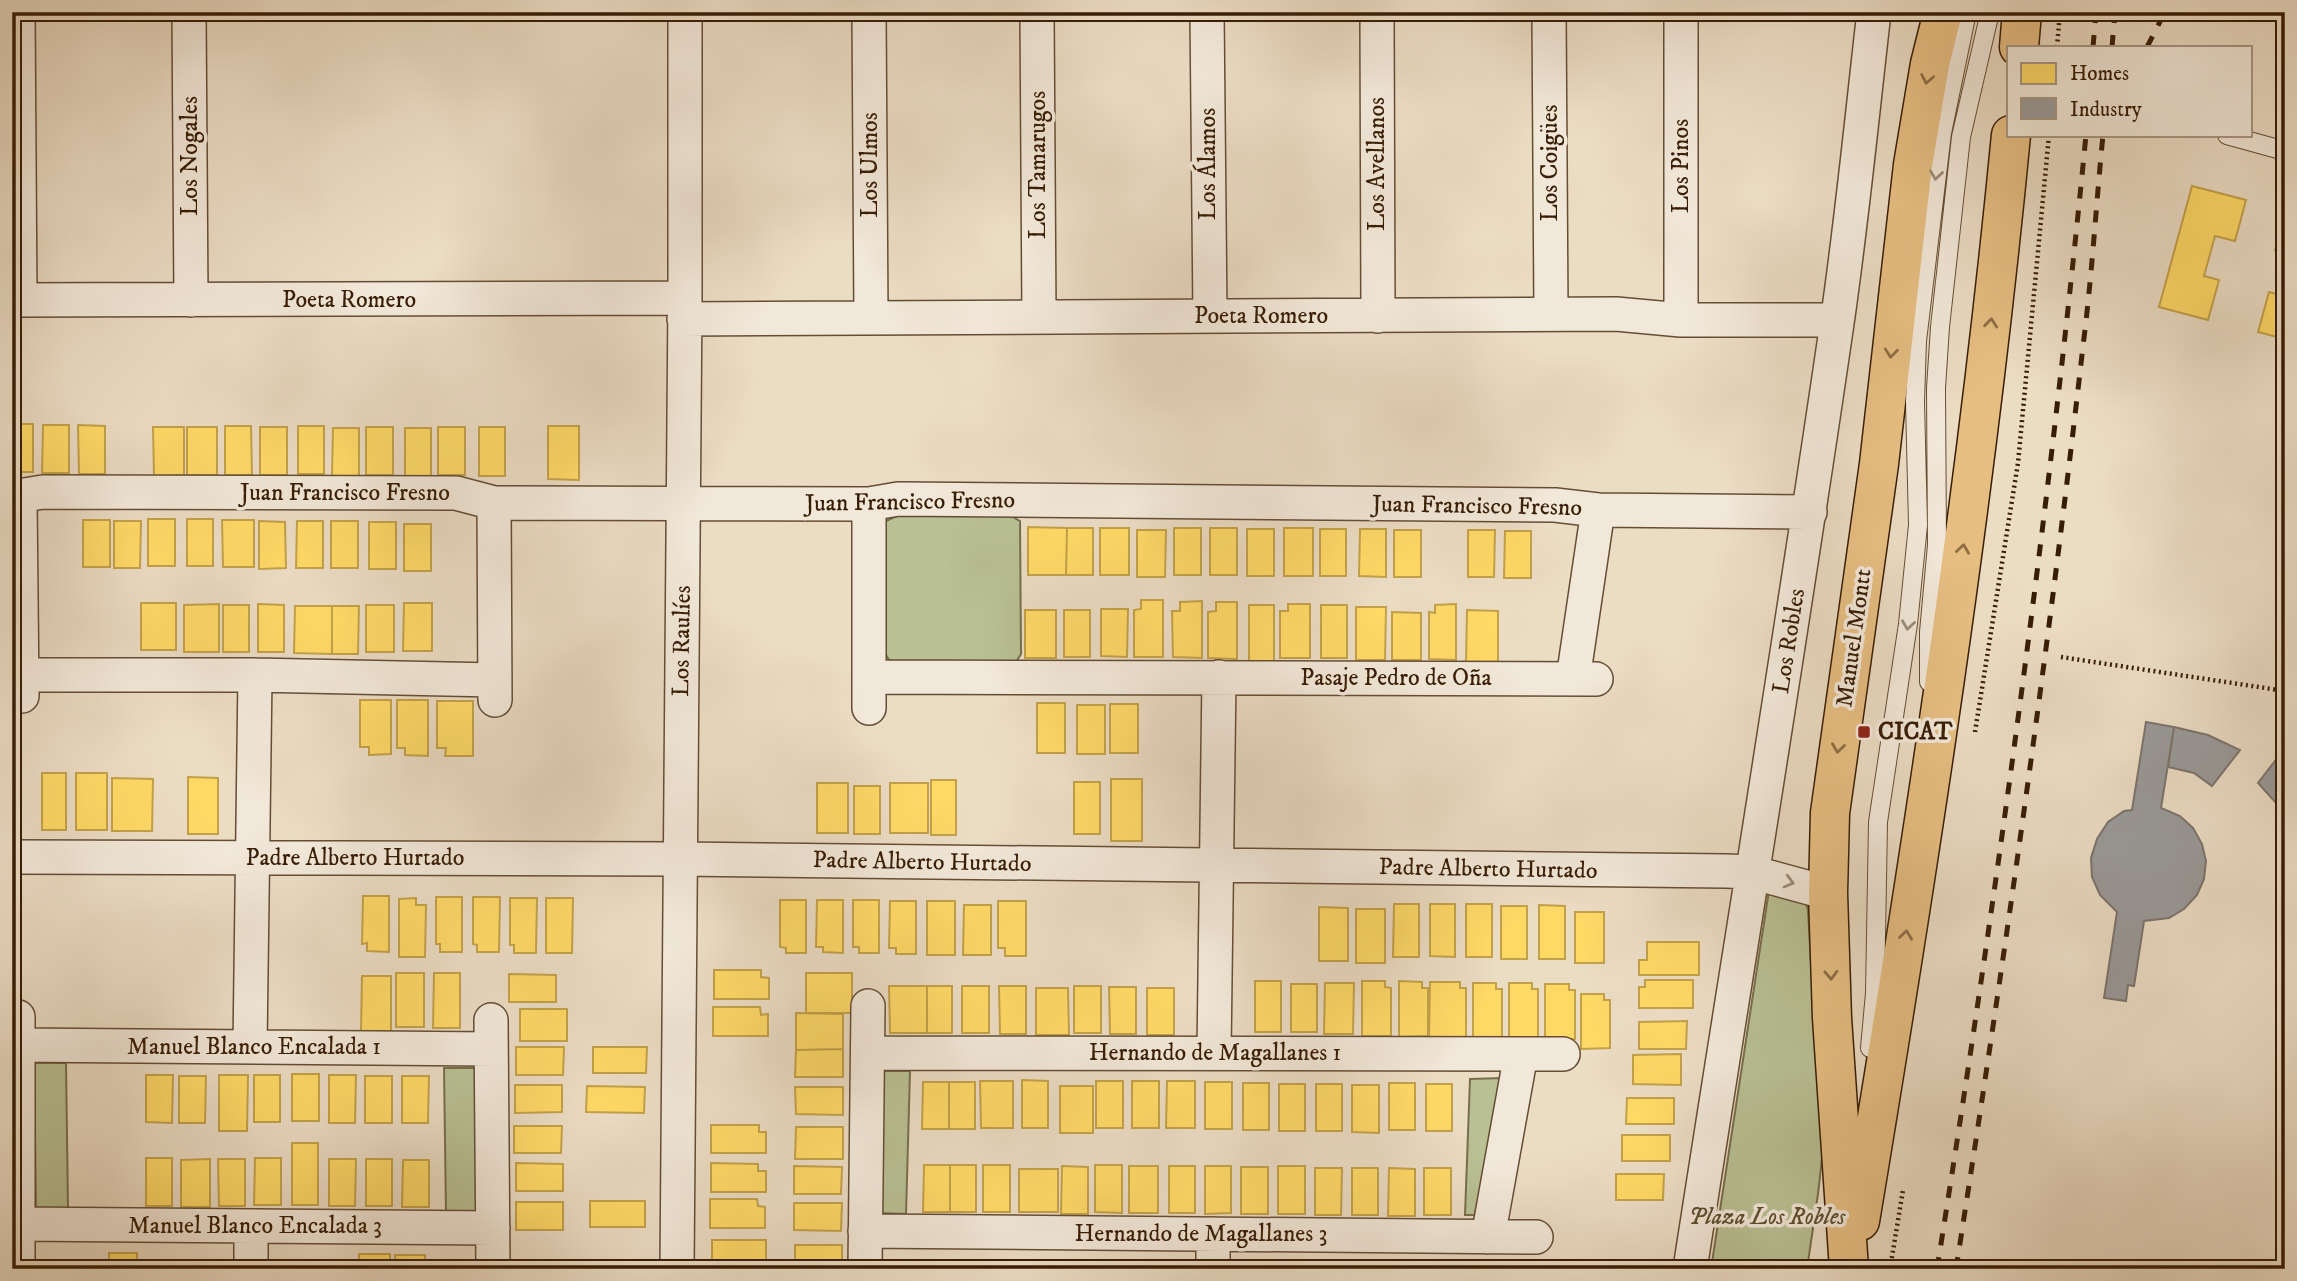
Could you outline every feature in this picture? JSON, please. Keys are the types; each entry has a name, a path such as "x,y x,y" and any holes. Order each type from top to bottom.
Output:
{"main road":[{"name":"Manuel Montt","path":"1851,1269 1839,1146 1828,893 1834,779 1880,456 1913,165 1927,77 1943,12"},
{"path":"2019,46 2022,12"},
{"path":"1851,1269 1901,973 1936,738 1979,432 2011,136"}],"street":[{"path":"16,300 18,12"},
{"name":"Los Nogales","path":"189,12 191,300"},
{"name":"Los Raulíes","path":"677,1269 685,12"},
{"name":"Los Ulmos","path":"869,12 871,318"},
{"name":"Los Tamarugos","path":"1037,12 1039,317"},
{"name":"Los Álamos","path":"1207,12 1210,316"},
{"name":"Los Avellanos","path":"1377,12 1378,316"},
{"name":"Los Coigües","path":"1549,12 1551,314"},
{"name":"Los Pinos","path":"1681,12 1681,320"},
{"name":"Los Robles","path":"1690,1269 1810,512 1837,320 1874,12"},
{"name":"Poeta Romero","path":"16,300 191,300 685,309 871,318 1616,314 1681,320 1837,320"},
{"name":"Juan Francisco Fresno","path":"16,497 43,492 456,493 494,503 869,504 884,500 940,499 1555,505 1598,510 1810,512"},
{"path":"16,497 22,685 255,675 495,690 494,503"},
{"name":"Pasaje Pedro de Oña","path":"869,504 869,692 1219,677 1584,679 1598,510"},
{"path":"250,1047 255,675"},
{"path":"1214,1053 1219,677"},
{"name":"Padre Alberto Hurtado","path":"12,857 680,859 1751,872 1828,893"},
{"path":"865,1269 868,1006"},
{"name":"Manuel Blanco Encalada 1","path":"18,1224 18,1031 250,1047 491,1035 493,1228"},
{"name":"Hernando de Magallanes 1","path":"867,1053 1563,1054"},
{"path":"1488,1237 1521,1054"},
{"path":"18,1224 18,1262"},
{"name":"Manuel Blanco Encalada 3","path":"18,1224 493,1228"},
{"path":"251,1226 251,1269"},
{"path":"493,1228 493,1267"},
{"name":"Hernando de Magallanes 3","path":"865,1231 1536,1237"},
{"path":"1213,1234 1213,1269"}],"lane":[{"name":"Manuel Montt","path":"1851,1269 1875,993 1878,822 1908,624 1918,525 1915,402 1917,341 1937,166 1967,12"},
{"path":"1936,738 1928,654 1937,545 1936,388 1939,337 1959,149 1990,12"},
{"path":"2231,136 2285,151"}],"path":[{"path":"2057,46 2060,12"},
{"path":"2061,657 2285,691"}],"green space":[{"path":"901,514 1011,516 1020,521 1021,654 1016,662 907,667 889,660 880,645 884,522"},
{"name":"Plaza Los Robles","path":"1769,890 1806,904 1808,910 1814,1021 1826,1122 1807,1269 1711,1269"},
{"path":"34,1063 66,1063 68,1208 36,1209"},
{"path":"444,1068 476,1068 479,1213 446,1214"},
{"path":"883,1071 910,1071 906,1214 879,1213"},
{"path":"1504,1078 1480,1215 1465,1215 1470,1079"}],"building: Homes":[{"path":"2192,186 2246,200 2235,241 2215,236 2204,276 2219,280 2208,320 2159,307"},
{"path":"2285,216 2285,253 2275,250"},
{"path":"2269,292 2284,296 2285,292 2285,339 2258,332"},
{"path":"12,424 33,424 33,472 12,472"},
{"path":"43,425 69,425 69,473 42,473"},
{"path":"78,425 105,426 105,474 79,474"},
{"path":"225,426 251,426 252,475 225,475"},
{"path":"298,426 324,426 324,474 298,474"},
{"path":"548,426 579,426 579,480 548,479"},
{"path":"153,427 184,427 184,475 154,476"},
{"path":"187,427 217,427 217,475 187,475"},
{"path":"260,427 287,427 287,475 260,475"},
{"path":"366,427 393,427 393,475 366,475"},
{"path":"438,427 465,427 465,475 438,475"},
{"path":"479,427 505,427 505,476 479,476"},
{"path":"333,428 359,428 359,476 332,476"},
{"path":"405,428 431,428 431,476 405,476"},
{"path":"148,519 175,519 175,566 148,566"},
{"path":"187,519 213,519 213,566 187,566"},
{"path":"83,520 110,520 110,567 83,567"},
{"path":"222,520 254,520 254,567 223,567"},
{"path":"114,521 141,521 140,568 114,568"},
{"path":"259,521 285,522 286,568 259,569"},
{"path":"297,521 323,521 323,568 296,568"},
{"path":"331,521 358,521 358,568 331,568"},
{"path":"369,522 396,522 396,569 369,569"},
{"path":"404,524 431,524 431,571 404,571"},
{"path":"1028,527 1067,528 1066,575 1028,575"},
{"path":"1067,528 1093,528 1093,575 1066,575"},
{"path":"1100,528 1129,528 1129,575 1100,575"},
{"path":"1174,528 1201,528 1201,575 1174,575"},
{"path":"1210,528 1237,528 1237,575 1210,575"},
{"path":"1284,528 1313,528 1313,576 1284,576"},
{"path":"1247,529 1274,529 1274,576 1247,576"},
{"path":"1320,529 1346,529 1346,576 1320,576"},
{"path":"1360,529 1386,529 1386,577 1359,576"},
{"path":"1137,530 1166,530 1165,577 1137,577"},
{"path":"1394,530 1421,530 1421,577 1394,577"},
{"path":"1468,530 1495,530 1494,577 1468,577"},
{"path":"1505,531 1531,531 1531,578 1504,578"},
{"path":"1141,600 1163,600 1163,657 1134,657 1134,610 1141,609"},
{"path":"1202,601 1202,658 1173,657 1172,611 1180,611 1180,602"},
{"path":"1216,602 1237,602 1237,659 1208,658 1208,612 1216,611"},
{"path":"141,603 176,603 176,650 141,650"},
{"path":"404,603 432,603 432,651 403,651"},
{"path":"219,604 219,652 184,652 184,605"},
{"path":"258,604 284,605 284,652 258,652"},
{"path":"1288,604 1310,604 1310,658 1280,658 1280,611 1288,611"},
{"path":"1456,604 1456,660 1429,659 1429,612 1435,613 1435,605"},
{"path":"223,605 249,605 249,652 223,652"},
{"path":"366,605 394,605 394,652 366,652"},
{"path":"1249,605 1274,605 1274,663 1249,663"},
{"path":"1321,605 1347,605 1347,658 1321,658"},
{"path":"295,606 332,606 332,654 294,653"},
{"path":"332,606 359,606 358,654 332,654"},
{"path":"1356,607 1386,607 1385,660 1356,660"},
{"path":"1101,609 1128,609 1127,657 1101,656"},
{"path":"1025,610 1056,610 1056,658 1025,658"},
{"path":"1064,610 1090,610 1090,657 1064,657"},
{"path":"1467,610 1498,611 1498,663 1466,663"},
{"path":"1392,612 1421,613 1421,660 1392,660"},
{"path":"360,700 391,700 391,754 369,755 369,747 360,747"},
{"path":"397,700 428,700 428,756 405,755 405,748 397,748"},
{"path":"437,701 473,701 473,756 445,756 446,748 437,748"},
{"path":"1037,703 1065,703 1065,753 1037,753"},
{"path":"1110,704 1138,704 1138,753 1110,753"},
{"path":"1077,705 1105,705 1105,754 1077,754"},
{"path":"42,773 66,773 66,830 42,830"},
{"path":"76,773 107,773 107,830 76,830"},
{"path":"188,777 218,778 218,834 188,834"},
{"path":"112,778 153,779 152,831 112,831"},
{"path":"1111,779 1142,779 1142,841 1111,841"},
{"path":"931,780 956,780 956,835 931,835"},
{"path":"1074,782 1100,782 1100,834 1074,834"},
{"path":"817,783 848,783 848,833 817,833"},
{"path":"890,783 928,783 928,833 890,833"},
{"path":"854,786 880,786 880,834 854,834"},
{"path":"363,896 389,896 389,952 367,951 367,943 362,944"},
{"path":"436,897 462,897 462,952 440,952 440,944 436,944"},
{"path":"473,897 500,897 499,952 477,952 477,945 473,944"},
{"path":"416,898 416,905 426,905 425,957 399,957 399,899"},
{"path":"510,898 537,898 536,953 514,953 514,945 510,945"},
{"path":"546,898 573,898 572,953 546,953"},
{"path":"780,900 806,900 806,953 786,953 786,948 780,947"},
{"path":"817,900 843,900 843,953 823,952 823,947 816,947"},
{"path":"853,900 879,900 879,953 859,953 859,947 853,947"},
{"path":"890,901 916,901 916,954 896,954 896,948 889,948"},
{"path":"927,901 955,901 955,955 927,955"},
{"path":"998,901 1026,901 1026,956 1005,956 1005,948 998,948"},
{"path":"1394,904 1419,904 1419,957 1393,957"},
{"path":"1430,904 1455,904 1455,957 1430,956"},
{"path":"1466,904 1492,904 1492,957 1466,957"},
{"path":"964,905 991,905 991,955 963,955"},
{"path":"1539,905 1565,906 1565,959 1539,959"},
{"path":"1501,906 1527,906 1527,959 1501,959"},
{"path":"1319,907 1348,908 1348,961 1319,961"},
{"path":"1356,909 1385,909 1385,963 1356,963"},
{"path":"1575,912 1604,912 1604,963 1575,963"},
{"path":"1647,942 1699,942 1699,975 1639,975 1639,960 1647,960"},
{"path":"714,970 761,970 761,977 769,978 769,999 714,999"},
{"path":"396,973 424,973 424,1027 396,1027"},
{"path":"434,973 460,973 460,1028 433,1028"},
{"path":"806,973 852,973 852,1013 806,1013"},
{"path":"509,974 556,975 556,1002 509,1002"},
{"path":"362,976 391,976 391,1031 361,1031"},
{"path":"1645,980 1693,980 1693,1008 1639,1008 1639,987 1645,987"},
{"path":"1255,981 1281,981 1281,1032 1255,1032"},
{"path":"1362,981 1385,981 1385,987 1391,988 1391,1036 1362,1036"},
{"path":"1399,981 1422,982 1422,988 1428,988 1428,1036 1399,1037"},
{"path":"1430,982 1460,982 1460,988 1466,988 1466,1037 1429,1037"},
{"path":"1325,983 1354,983 1353,1034 1324,1034"},
{"path":"1473,983 1496,983 1496,989 1502,989 1502,1038 1473,1038"},
{"path":"1509,983 1532,983 1532,989 1538,989 1538,1038 1509,1038"},
{"path":"1291,984 1317,984 1317,1032 1291,1032"},
{"path":"1545,984 1569,984 1569,990 1575,990 1575,1039 1545,1039"},
{"path":"889,986 927,986 927,1033 890,1033"},
{"path":"927,986 952,986 952,1033 927,1033"},
{"path":"962,986 989,986 989,1033 962,1033"},
{"path":"999,986 1026,986 1026,1034 1000,1034"},
{"path":"1074,986 1101,986 1101,1033 1074,1033"},
{"path":"1109,987 1136,987 1136,1034 1110,1034"},
{"path":"1036,988 1068,988 1069,1035 1036,1035"},
{"path":"1147,988 1174,988 1174,1035 1147,1035"},
{"path":"1581,994 1604,994 1604,1000 1610,1000 1610,1048 1581,1049"},
{"path":"713,1007 760,1007 761,1015 768,1014 768,1036 713,1036"},
{"path":"520,1009 567,1009 567,1041 520,1041"},
{"path":"796,1013 843,1014 843,1049 796,1050"},
{"path":"1687,1021 1686,1049 1639,1049 1639,1022"},
{"path":"516,1047 564,1047 563,1075 516,1075"},
{"path":"593,1047 647,1047 646,1073 593,1073"},
{"path":"843,1049 843,1077 795,1077 796,1050"},
{"path":"1681,1054 1681,1085 1633,1084 1633,1055"},
{"path":"292,1074 319,1074 319,1121 292,1121"},
{"path":"146,1075 173,1075 172,1123 146,1122"},
{"path":"219,1075 248,1075 247,1131 219,1131"},
{"path":"254,1075 280,1075 280,1122 254,1122"},
{"path":"329,1075 356,1075 355,1123 329,1123"},
{"path":"179,1076 206,1076 205,1123 179,1123"},
{"path":"365,1076 392,1076 392,1123 365,1123"},
{"path":"402,1076 429,1076 428,1123 402,1123"},
{"path":"1022,1080 1048,1081 1048,1128 1022,1128"},
{"path":"980,1081 1013,1081 1013,1128 981,1128"},
{"path":"1096,1081 1123,1081 1123,1128 1096,1128"},
{"path":"1132,1081 1159,1081 1159,1128 1132,1128"},
{"path":"1167,1081 1195,1081 1195,1128 1166,1128"},
{"path":"923,1082 949,1082 949,1129 922,1129"},
{"path":"949,1082 975,1082 975,1129 949,1129"},
{"path":"1205,1082 1232,1082 1232,1129 1205,1129"},
{"path":"1243,1083 1269,1083 1269,1130 1243,1130"},
{"path":"1389,1083 1415,1083 1415,1130 1389,1130"},
{"path":"1279,1084 1305,1084 1305,1131 1279,1131"},
{"path":"1316,1084 1342,1084 1342,1131 1316,1131"},
{"path":"1426,1084 1452,1084 1452,1131 1426,1131"},
{"path":"515,1085 562,1085 562,1112 515,1113"},
{"path":"1352,1085 1379,1085 1379,1133 1352,1132"},
{"path":"587,1086 645,1087 644,1113 586,1112"},
{"path":"1060,1086 1093,1086 1093,1133 1060,1133"},
{"path":"795,1087 843,1087 843,1115 796,1114"},
{"path":"1627,1098 1674,1098 1674,1124 1626,1124"},
{"path":"711,1125 759,1125 759,1132 766,1132 766,1153 711,1153"},
{"path":"514,1126 562,1126 561,1153 514,1153"},
{"path":"796,1127 843,1127 843,1159 795,1159"},
{"path":"1622,1135 1670,1135 1670,1161 1622,1161"},
{"path":"292,1143 318,1143 318,1205 292,1205"},
{"path":"146,1158 172,1158 172,1206 146,1206"},
{"path":"255,1158 281,1158 281,1205 254,1205"},
{"path":"210,1159 210,1207 181,1207 181,1160"},
{"path":"218,1159 245,1159 245,1206 219,1206"},
{"path":"329,1159 356,1159 355,1206 329,1206"},
{"path":"366,1159 392,1159 392,1206 366,1206"},
{"path":"403,1160 429,1160 429,1207 402,1207"},
{"path":"516,1163 563,1164 563,1191 516,1191"},
{"path":"711,1163 758,1164 758,1171 766,1171 766,1192 711,1192"},
{"path":"924,1165 950,1165 950,1212 923,1212"},
{"path":"950,1165 976,1165 976,1212 950,1212"},
{"path":"983,1165 1010,1165 1010,1212 983,1212"},
{"path":"1095,1165 1122,1165 1122,1213 1095,1212"},
{"path":"794,1166 842,1167 841,1194 794,1194"},
{"path":"1062,1166 1088,1167 1088,1214 1061,1214"},
{"path":"1129,1166 1158,1166 1158,1213 1129,1213"},
{"path":"1169,1166 1195,1166 1195,1213 1169,1213"},
{"path":"1205,1166 1231,1166 1231,1213 1205,1214"},
{"path":"1278,1166 1305,1166 1305,1214 1278,1214"},
{"path":"1241,1167 1268,1167 1268,1214 1241,1214"},
{"path":"1315,1168 1342,1168 1341,1215 1315,1215"},
{"path":"1352,1168 1378,1168 1378,1215 1352,1215"},
{"path":"1389,1168 1415,1169 1415,1216 1388,1216"},
{"path":"1424,1168 1451,1168 1451,1215 1424,1215"},
{"path":"1019,1169 1058,1169 1058,1212 1019,1212"},
{"path":"1616,1174 1664,1174 1663,1200 1616,1200"},
{"path":"710,1199 757,1199 758,1206 765,1207 765,1228 710,1228"},
{"path":"590,1201 645,1201 645,1227 590,1227"},
{"path":"516,1202 563,1202 563,1230 516,1230"},
{"path":"794,1203 842,1203 841,1231 794,1230"},
{"path":"712,1240 766,1240 766,1269 712,1269"},
{"path":"795,1245 842,1245 842,1269 795,1269"},
{"path":"109,1253 137,1253 137,1269 109,1269"},
{"path":"359,1254 390,1254 390,1269 359,1269"},
{"path":"395,1255 425,1255 425,1269 395,1269"},
{"path":"960,1260 986,1260 986,1269 960,1269"},
{"path":"1032,1260 1058,1260 1058,1269 1032,1269"},
{"path":"1135,1260 1161,1260 1161,1269 1135,1269"},
{"path":"895,1261 923,1261 923,1269 895,1269"},
{"path":"923,1261 950,1261 950,1269 923,1269"},
{"path":"998,1261 1024,1261 1024,1269 998,1269"},
{"path":"1076,1261 1106,1261 1106,1269 1076,1269"}],"building: Industry":[{"path":"2146,722 2174,727 2161,808 2180,816 2193,828 2202,844 2206,861 2204,879 2197,895 2184,909 2169,918 2144,921 2134,986 2128,985 2126,1001 2104,998 2117,912 2100,895 2092,877 2091,858 2097,839 2108,822 2124,811 2132,810"},
{"path":"2174,727 2208,735 2240,750 2212,786 2194,773 2168,767"},
{"path":"2285,748 2285,816 2258,783"}],"railway":[{"path":"2093,46 2096,12"},
{"path":"2112,46 2115,12"},
{"path":"2148,46 2165,12"},
{"path":"1937,1269 2020,703 2056,419 2086,136"},
{"path":"1956,1269 2040,693 2086,320 2103,136"}],"place":[{"name":"CICAT","path":"1864,732"}]}
